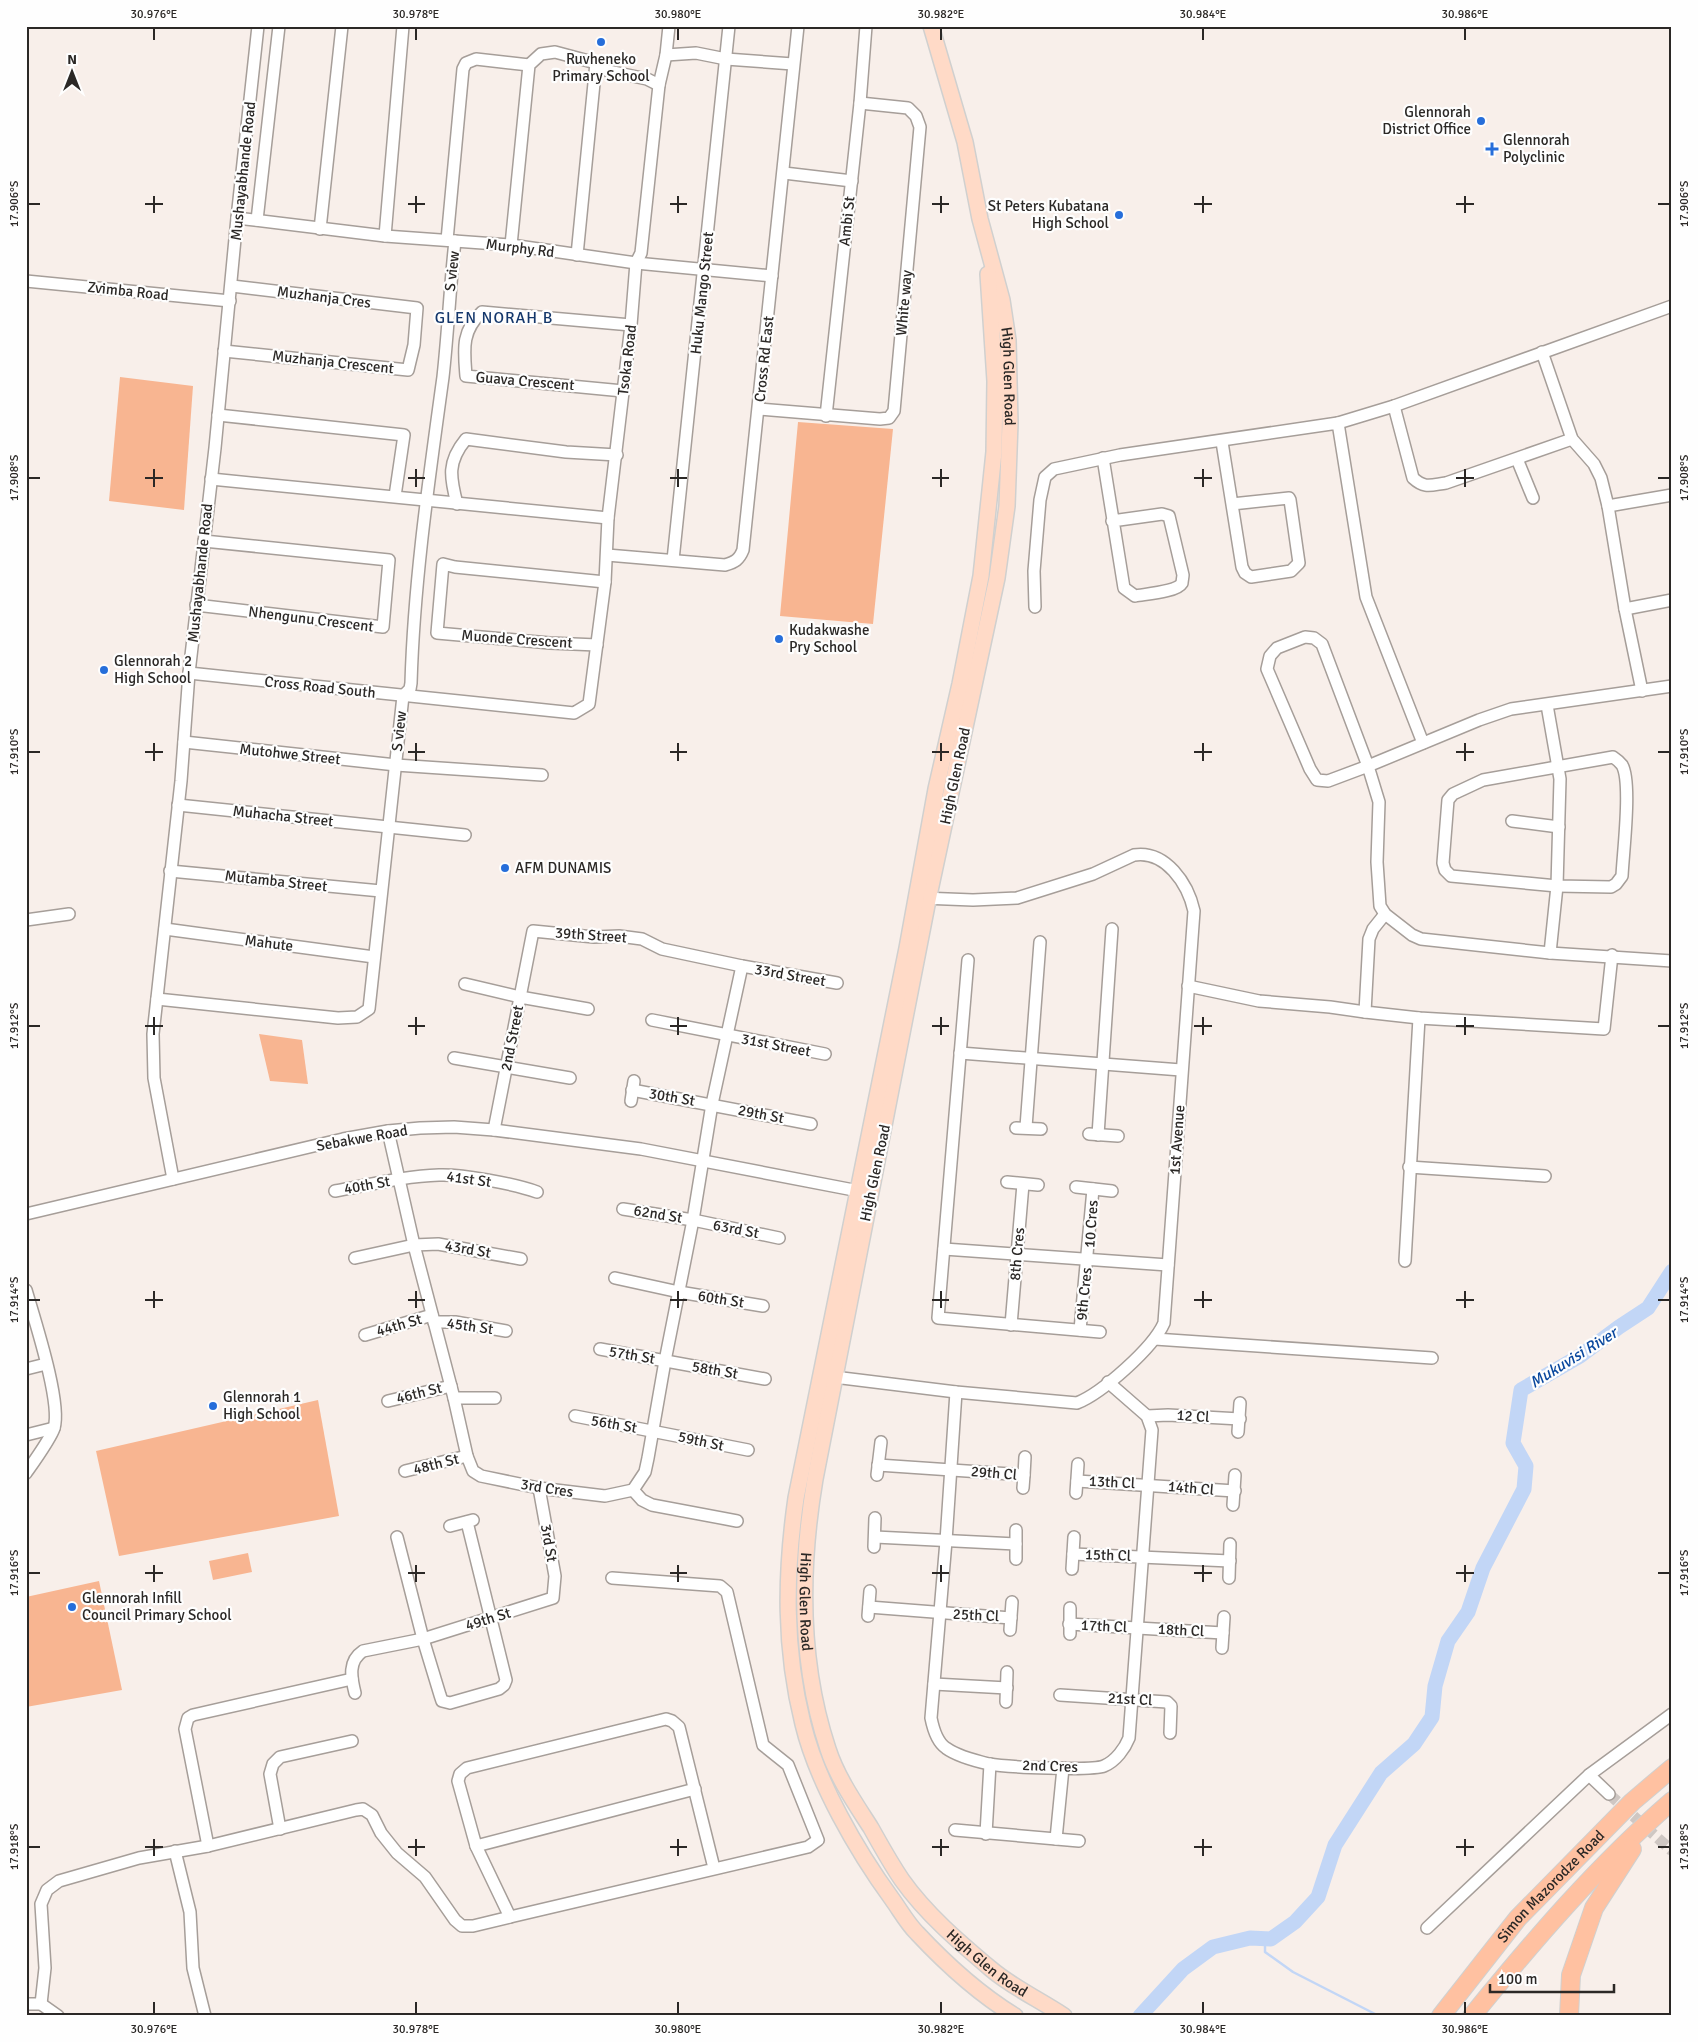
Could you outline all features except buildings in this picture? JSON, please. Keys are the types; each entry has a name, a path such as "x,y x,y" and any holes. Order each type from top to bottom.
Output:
{"highway":[{"name":"Simon Mazorodze Road","path":"1441,2016 1518,1918 1632,1802 1672,1768"},
{"name":"Simon Mazorodze Road","path":"1472,2016 1542,1930 1651,1819 1672,1801"},
{"path":"1568,2016 1571,1975 1594,1908 1651,1819"}],"main road":[{"name":"High Glen Road","path":"931,26 965,142 986,240 995,381 994,452 981,576 960,684 936,789 922,899 896,1006 834,1377 808,1516 803,1581 805,1617 813,1687 828,1749 840,1778 902,1880 929,1913 992,1970 1064,2016"},
{"name":"High Glen Road","path":"864,1192 796,1498 792,1524 787,1589 788,1625 797,1695 803,1726 833,1801 856,1846 885,1889 916,1932 987,1998 1015,2016"}],"street":[{"name":"Mushayabhande Road","path":"174,1179 154,1078 153,1034 178,804 196,605 232,286 237,218 258,26"},
{"path":"257,220 279,26"},
{"path":"320,229 342,26"},
{"path":"385,236 403,26"},
{"name":"Tsoka Road","path":"591,695 605,582 608,518 617,455 636,263 641,253 659,85 666,55 669,26"},
{"name":"Huku Mango Street","path":"673,560 729,26"},
{"name":"Cross Rd East","path":"607,555 725,565 735,562 743,550 798,26"},
{"name":"Ambi St","path":"826,416 860,103 866,26"},
{"path":"511,245 529,65 541,54 555,52 596,63 608,71 647,79 659,85"},
{"path":"666,55 696,53 726,59 793,64"},
{"name":"S view","path":"157,999 338,1018 358,1017 369,1009 403,696 410,689 411,684 412,635 426,501 443,375 463,69 466,63 476,59 529,65"},
{"path":"577,255 596,63"},
{"name":"White way","path":"758,409 880,419 889,418 894,411 920,127 916,116 908,108 860,103"},
{"path":"784,173 852,181"},
{"name":"Murphy Rd","path":"237,218 385,236 511,245 636,263 772,276"},
{"name":"Zvimba Road","path":"26,281 230,301"},
{"name":"Muzhanja Cres","path":"232,286 417,308"},
{"path":"1035,607 1034,570 1040,500 1045,477 1054,469 1103,458 1222,442 1338,423 1394,406 1672,306"},
{"name":"Muzhanja Crescent","path":"224,350 408,370 414,345 417,308"},
{"name":"Guava Crescent","path":"623,391 466,376 464,346 473,320 482,312 631,326"},
{"path":"1542,352 1572,439 1594,464 1601,478 1608,506 1642,691"},
{"path":"1394,406 1413,478 1420,485 1428,486 1446,483 1517,460 1572,439"},
{"path":"218,415 404,435 395,496"},
{"path":"1338,423 1366,597 1423,743"},
{"path":"457,504 451,482 451,468 454,455 466,439 557,451 617,455"},
{"path":"1222,442 1242,567 1245,573 1251,577 1291,571 1295,568 1299,563 1289,498 1232,504"},
{"path":"1103,458 1112,521 1124,588 1135,596 1165,591 1178,587 1182,583 1183,575 1169,516 1162,514 1112,521"},
{"path":"1517,460 1534,498"},
{"path":"211,479 608,518"},
{"path":"1608,506 1671,499"},
{"name":"Nhengunu Crescent","path":"196,605 383,627 388,560 204,541"},
{"name":"Muonde Crescent","path":"597,645 550,643 437,633 443,564 455,567 605,582"},
{"path":"1626,609 1672,600"},
{"path":"1672,686 1512,709 1498,713 1368,766 1328,781 1317,780 1310,768 1267,669 1270,656 1277,648 1305,638 1314,638 1322,644 1368,766 1379,802 1378,900 1385,914 1412,935 1421,939 1550,952 1612,955 1672,961"},
{"name":"Cross Road South","path":"189,673 574,714 588,704 591,695"},
{"path":"1547,705 1560,780 1557,886 1550,952"},
{"name":"Mutohwe Street","path":"184,742 396,765 542,775"},
{"path":"1613,757 1623,766 1627,802 1622,876 1616,884 1610,887 1557,886 1451,876 1445,870 1443,863 1448,800 1453,794 1483,780 1559,768 1613,757"},
{"name":"Muhacha Street","path":"178,804 465,835"},
{"path":"1512,821 1559,827"},
{"name":"1st Avenue","path":"834,1377 956,1392 1077,1403 1087,1399 1132,1363 1155,1339 1164,1323 1194,911 1188,890 1171,867 1151,855 1134,855 1094,874 1017,898 973,900 922,899"},
{"name":"Mutamba Street","path":"170,871 381,891"},
{"path":"26,920 69,914"},
{"path":"1365,1012 1369,939 1373,929 1385,914"},
{"name":"Mahute","path":"165,929 374,957"},
{"path":"1112,929 1104,1064 1094,1135 1118,1136"},
{"name":"39th Street","path":"529,946 533,931 594,938 619,936 642,939 662,949"},
{"path":"1040,942 1032,1057 1021,1128 1041,1129"},
{"name":"2nd Street","path":"494,1130 529,946"},
{"name":"33rd Street","path":"662,949 837,983"},
{"path":"1188,986 1259,1001 1330,1007 1419,1018 1604,1029 1612,955"},
{"path":"968,960 938,1318 1100,1332"},
{"path":"738,1521 652,1505 642,1500 633,1490 645,1472 693,1220 712,1104 742,966"},
{"path":"465,984 520,997 588,1009"},
{"path":"1405,1261 1419,1018"},
{"name":"31st Street","path":"652,1020 825,1054"},
{"path":"960,1053 1032,1057 1181,1070"},
{"path":"454,1058 570,1078"},
{"name":"30th St","path":"632,1091 712,1104"},
{"name":"29th St","path":"712,1104 811,1124"},
{"name":"Sebakwe Road","path":"26,1214 343,1139 388,1131 454,1127 494,1130 641,1149 864,1192"},
{"name":"3rd Cres","path":"388,1131 414,1245 454,1398 467,1456 474,1471 481,1476 539,1488 605,1496 633,1490"},
{"path":"1409,1167 1545,1176"},
{"name":"41st St","path":"399,1179 440,1175 483,1180 538,1192"},
{"name":"40th St","path":"335,1191 399,1179"},
{"path":"1007,1182 1038,1185"},
{"name":"8th Cres","path":"1011,1324 1024,1184"},
{"path":"1076,1188 1112,1191"},
{"name":"10 Cres","path":"1088,1258 1093,1189"},
{"name":"62nd St","path":"623,1208 693,1220"},
{"name":"63rd St","path":"693,1220 779,1238"},
{"name":"43rd St","path":"355,1258 414,1245 438,1244 521,1259"},
{"path":"944,1249 1168,1265"},
{"name":"9th Cres","path":"1080,1330 1088,1258"},
{"name":"60th St","path":"615,1278 679,1292 763,1306"},
{"path":"26,1474 54,1428 54,1401 46,1364 27,1297"},
{"name":"45th St","path":"433,1319 506,1331"},
{"name":"44th St","path":"365,1336 433,1319"},
{"path":"1155,1339 1432,1358"},
{"name":"57th St","path":"600,1349 665,1361"},
{"name":"58th St","path":"665,1361 765,1379"},
{"path":"26,1369 46,1364"},
{"path":"1108,1382 1147,1416"},
{"name":"46th St","path":"388,1401 450,1386"},
{"name":"2nd Cres","path":"956,1392 941,1613 931,1718 934,1732 945,1748 960,1755 990,1764 1062,1768 1100,1767 1110,1762 1126,1747 1129,1738 1144,1557 1147,1484 1152,1430 1147,1416"},
{"path":"454,1398 495,1398"},
{"path":"1238,1432 1240,1403"},
{"name":"12 Cl","path":"1147,1416 1168,1415 1240,1419"},
{"name":"56th St","path":"575,1416 653,1431"},
{"path":"26,1434 54,1428"},
{"name":"59th St","path":"653,1431 748,1450"},
{"name":"29th Cl","path":"881,1442 878,1470 951,1469 1024,1475 1022,1488"},
{"name":"48th St","path":"406,1471 467,1456"},
{"path":"1024,1475 1025,1457"},
{"name":"13th Cl","path":"1078,1464 1076,1487 1147,1484"},
{"path":"1234,1505 1235,1475"},
{"name":"14th Cl","path":"1147,1484 1235,1491"},
{"name":"3rd St","path":"539,1488 555,1576 553,1598"},
{"path":"875,1518 874,1542 946,1541 1016,1544"},
{"path":"397,1537 423,1639 442,1701 450,1704 499,1689 506,1680 470,1521 450,1526"},
{"path":"1016,1530 1016,1559"},
{"path":"1072,1569 1074,1537"},
{"path":"1229,1578 1230,1544"},
{"name":"15th Cl","path":"1073,1554 1230,1561"},
{"path":"42,2004 45,1968 41,1904 47,1890 58,1880 175,1850 208,1846 356,1810 368,1811 372,1815 381,1833 397,1853 425,1877 455,1920 462,1926 472,1926 510,1918 808,1847 818,1840 788,1765 763,1745 727,1592 720,1586 612,1578"},
{"name":"25th Cl","path":"870,1592 868,1611 941,1613 1011,1618"},
{"name":"49th St","path":"352,1679 352,1666 355,1656 363,1650 423,1639 553,1598"},
{"path":"1010,1630 1012,1602"},
{"name":"17th Cl","path":"1070,1608 1070,1629 1138,1628"},
{"path":"1222,1648 1224,1617"},
{"name":"18th Cl","path":"1138,1628 1223,1633"},
{"path":"1006,1702 1008,1672"},
{"path":"208,1846 185,1728 188,1718 193,1715 352,1679 355,1693"},
{"path":"934,1684 1007,1688"},
{"name":"21st Cl","path":"1060,1696 1170,1703 1170,1733"},
{"path":"1426,1928 1589,1775 1672,1714"},
{"path":"510,1918 476,1846 458,1781 460,1774 467,1768 666,1719 679,1727 714,1868"},
{"path":"280,1829 270,1774 273,1764 280,1757 352,1741"},
{"path":"986,1834 990,1764"},
{"path":"1056,1839 1062,1768"},
{"path":"1589,1775 1609,1794"},
{"path":"476,1846 695,1790"},
{"path":"955,1830 1079,1840"},
{"path":"175,1850 190,1912 193,1968 205,2016"},
{"path":"26,2004 42,2004 58,2016"}],"shaded area":[{"path":"120,377 193,386 184,510 109,501"},
{"path":"798,422 893,429 873,624 780,616"},
{"path":"259,1034 302,1040 308,1084 270,1081"},
{"path":"318,1400 339,1516 119,1556 96,1451"},
{"path":"248,1553 252,1572 213,1580 209,1561"},
{"path":"99,1581 122,1690 26,1707 26,1597"}],"waterway":[{"name":"Mukuvisi River","path":"1140,2016 1183,1969 1213,1947 1250,1938 1271,1939 1295,1922 1318,1897 1335,1845 1381,1773 1414,1744 1432,1717 1435,1686 1448,1641 1468,1612 1483,1568 1524,1489 1526,1466 1513,1443 1521,1390 1580,1356 1648,1308 1672,1271"},
{"path":"1265,1939 1265,1952 1293,1972 1379,2016"}],"tunnel":[{"path":"1609,1794 1672,1851"}],"place":[{"name":"Ruvheneko Primary School","path":"601,42"},
{"name":"Glennorah District Office","path":"1481,121"},
{"name":"Glennorah Polyclinic","path":"1492,149"},
{"name":"St Peters Kubatana High School","path":"1119,215"},
{"name":"Kudakwashe Pry School","path":"779,639"},
{"name":"Glennorah 2 High School","path":"104,670"},
{"name":"AFM DUNAMIS","path":"505,868"},
{"name":"Glennorah 1 High School","path":"213,1406"},
{"name":"Glennorah Infill Council Primary School","path":"72,1607"}],"district":[{"name":"GLEN NORAH B","path":"494,317"}]}
